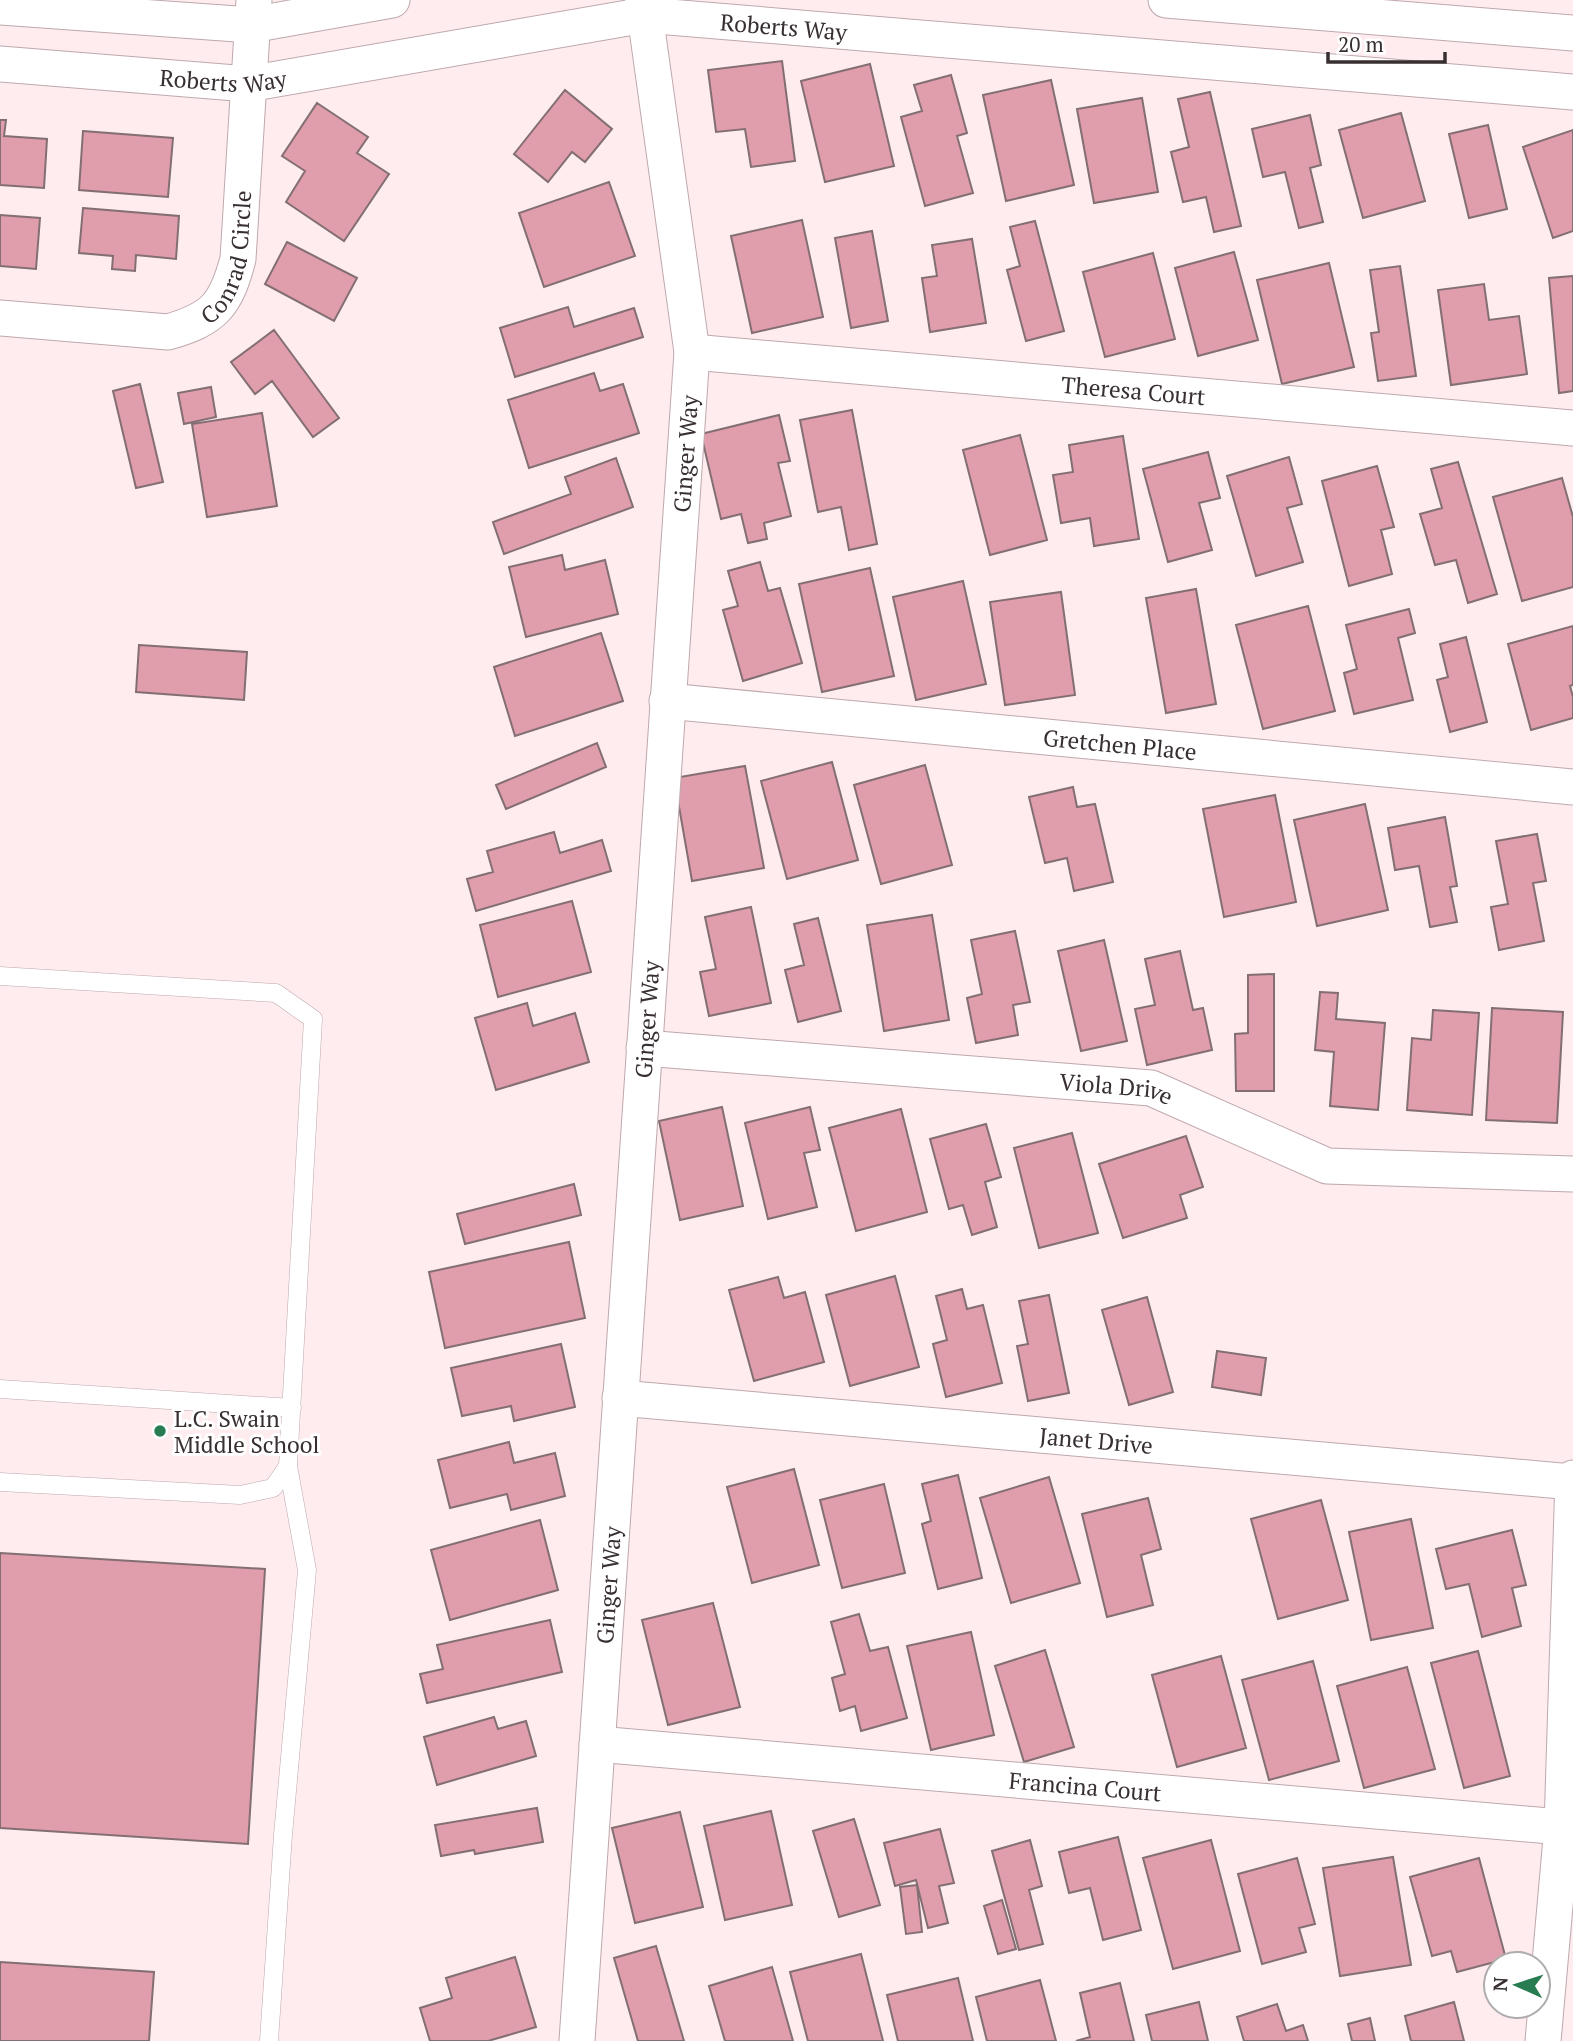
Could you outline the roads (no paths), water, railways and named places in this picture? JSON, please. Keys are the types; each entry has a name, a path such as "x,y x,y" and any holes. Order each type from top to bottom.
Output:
{"street":[{"path":"0,7 252,13 392,0"},
{"path":"1166,0 1573,33"},
{"name":"Roberts Way","path":"0,64 248,84 644,8 1573,92"},
{"name":"Ginger Way","path":"577,2041 692,352 644,8"},
{"name":"Conrad Circle","path":"0,318 168,332 194,325 215,309 231,287 238,259 252,13"},
{"name":"Theresa Court","path":"692,352 1573,428"},
{"name":"Gretchen Place","path":"667,701 1573,788"},
{"name":"Viola Drive","path":"644,1048 1151,1088 1327,1166 1573,1174"},
{"name":"Janet Drive","path":"620,1398 1573,1481"},
{"path":"1543,2041 1568,1828 1573,1481"},
{"name":"Francina Court","path":"597,1744 1568,1828"}],"lane":[{"path":"0,976 276,993 313,1019 288,1466 307,1570 283,1835 270,2041"},
{"path":"0,1389 292,1408"},
{"path":"0,1482 240,1495 273,1488 288,1466"}],"place":[{"name":"L.C. Swain Middle School","path":"160,1431"}]}
